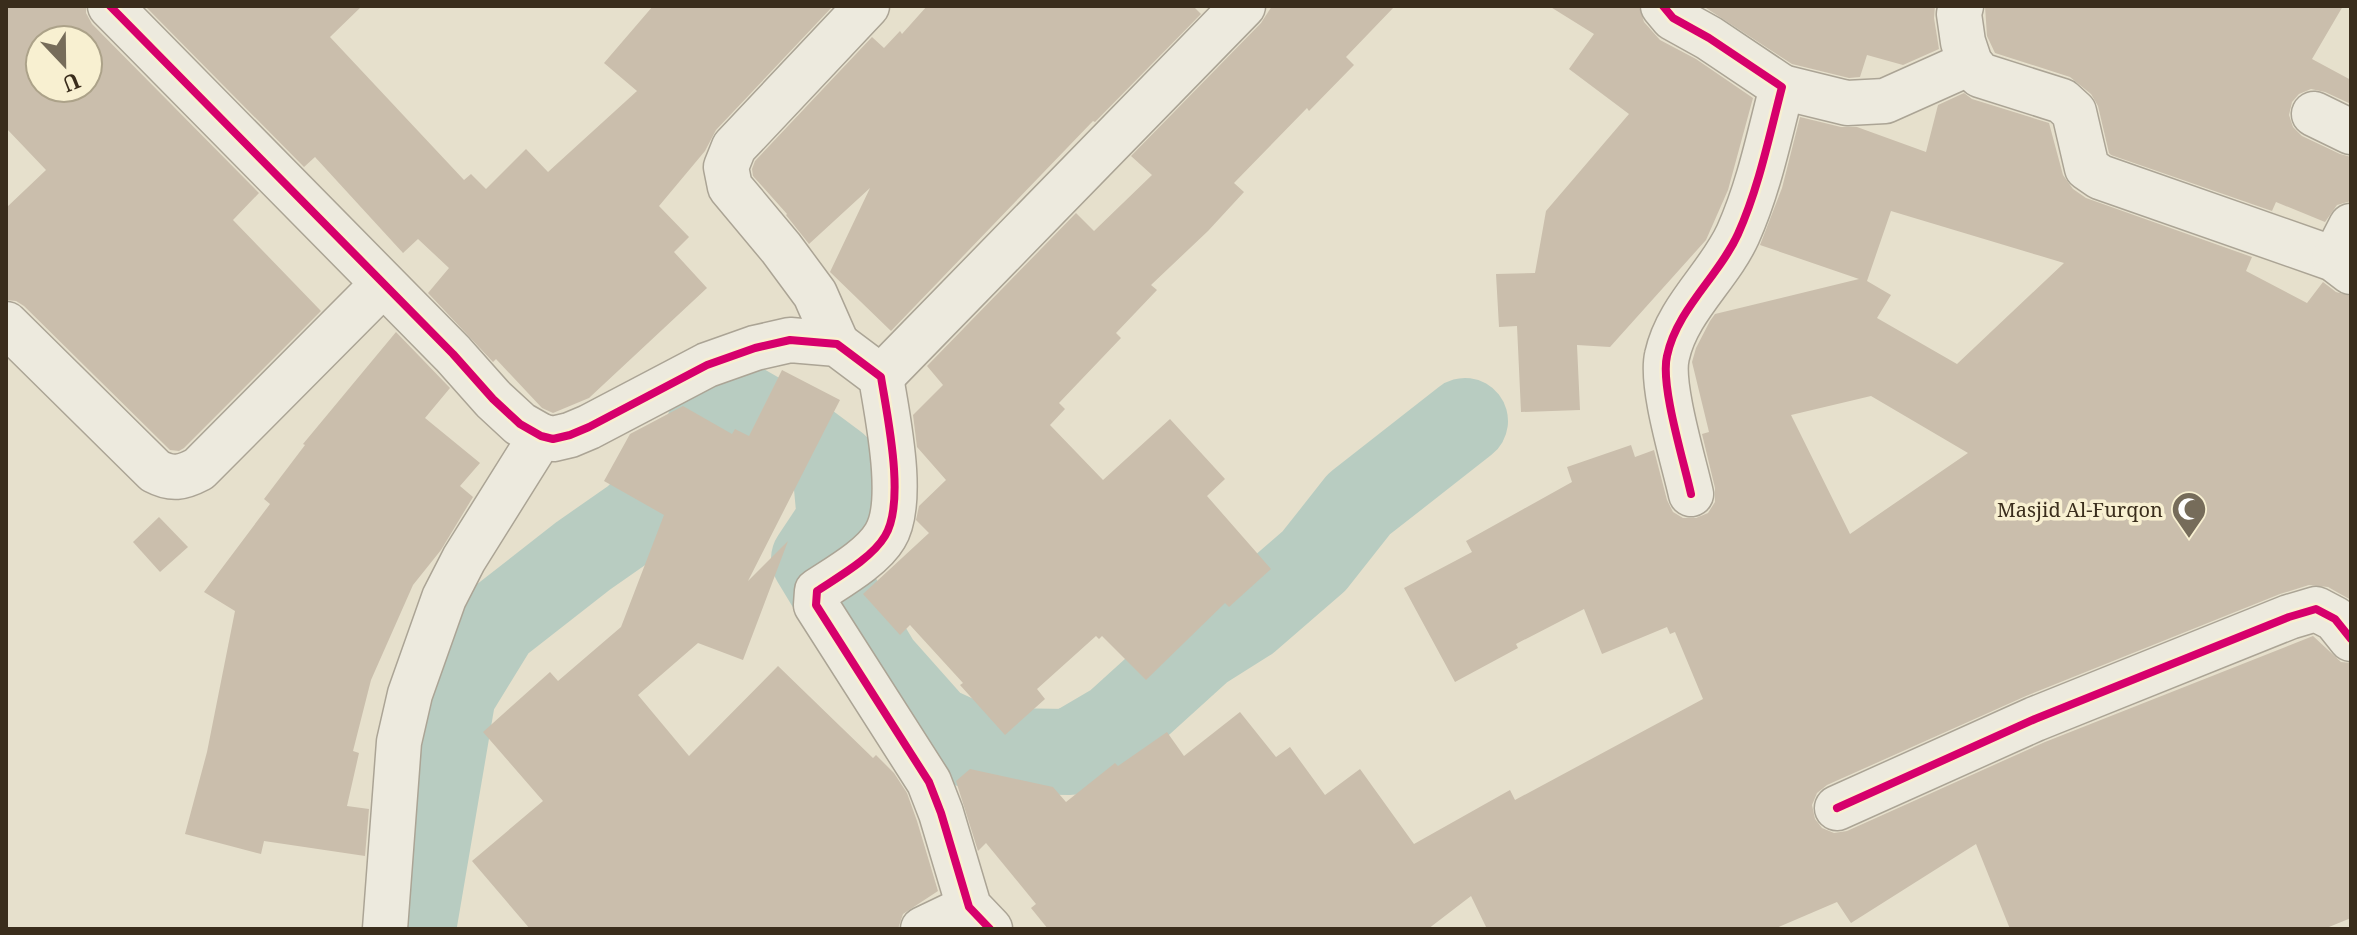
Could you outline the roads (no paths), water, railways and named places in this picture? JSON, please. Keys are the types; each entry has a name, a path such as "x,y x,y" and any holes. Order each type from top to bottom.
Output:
{"street":[{"path":"110,6 453,354 493,399 520,424 541,436 553,439 580,431 707,365 755,348 790,340 837,344"},
{"path":"867,6 734,147 726,167 730,187 815,294 837,344 881,377 893,464 893,513 885,537 858,564 817,591 816,605 929,782 980,918 923,929"},
{"path":"881,377 1243,6"},
{"path":"1663,6 1673,18 1782,87 1847,103 1885,101 1970,63"},
{"path":"1961,6 1959,14 1963,42 1970,63 1980,75 2062,101 2074,112 2087,168 2100,177 2345,253"},
{"path":"1691,494 1666,379 1667,357 1677,329 1737,237 1758,182 1782,87"},
{"path":"6,324 155,471 166,477 178,478 199,469 382,285"},
{"path":"385,929 399,742 410,694 433,626 464,559 541,436"},
{"path":"1837,808 2035,719 2289,617 2316,609 2335,619 2351,639"}],"waterway":[{"path":"413,929 453,694 496,624 636,519 677,478 701,445 716,413 740,405 796,437 835,466 840,520 814,559 878,665 934,728 984,751 1070,752 1116,725 1201,648 1247,619 1314,561 1359,504 1465,421"}],"place":[{"name":"Masjid Al-Furqon","path":"2189,540"}]}
